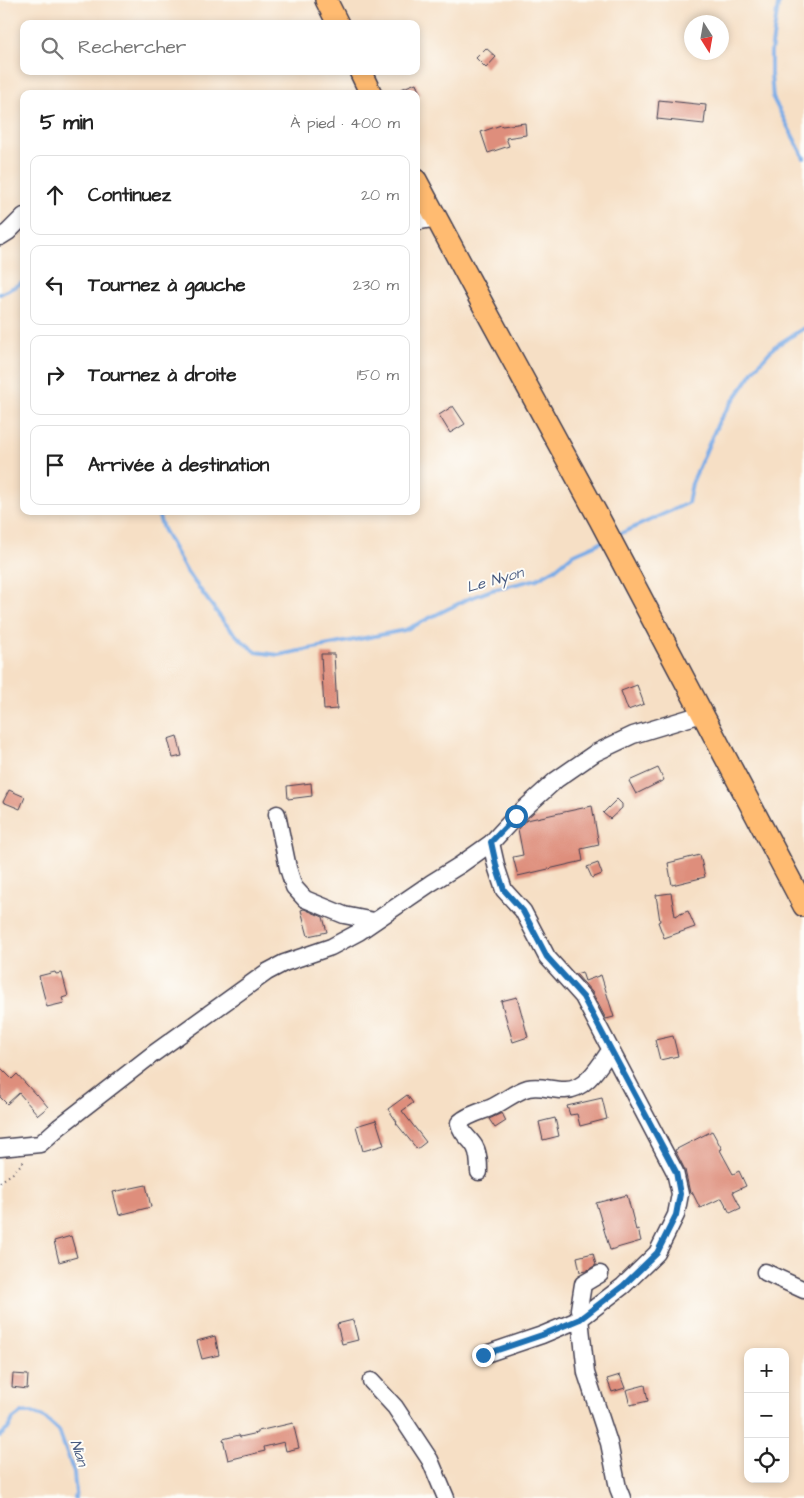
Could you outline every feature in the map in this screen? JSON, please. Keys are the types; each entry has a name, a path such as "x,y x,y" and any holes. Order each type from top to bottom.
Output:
{"main road":[{"path":"326,0 336,20"},
{"path":"362,75 369,90"},
{"path":"420,196 426,220 600,520 804,906"}],"street":[{"path":"0,237 20,220"},
{"path":"0,1148 40,1144 153,1054 267,972 284,963 331,947 359,932 431,883 460,866 491,842 516,816 556,780 595,753 634,735 702,714"},
{"path":"277,814 288,868 294,887 305,899 344,915 374,921"},
{"path":"483,1355 542,1335 580,1319 623,1286 657,1253 676,1215 680,1194 676,1172 583,997 547,957 523,911 504,890 491,842"},
{"path":"479,1172 478,1155 475,1148 460,1129 460,1123 464,1119 493,1107 518,1092 531,1088 565,1091 579,1086 590,1078 611,1049"},
{"path":"765,1272 804,1290"},
{"path":"600,1274 583,1284 579,1308 580,1319 586,1374 609,1443 618,1488 622,1498"},
{"path":"371,1381 394,1407 430,1460 446,1498"}],"path":[{"path":"0,1182 13,1174 40,1144"}],"building":[{"path":"486,48 496,57 486,68 476,58"},
{"path":"416,83 419,90 398,90"},
{"path":"659,100 706,105 704,124 657,119"},
{"path":"525,123 526,135 506,138 509,146 488,153 481,132 501,125"},
{"path":"453,406 465,424 450,433 439,415"},
{"path":"321,654 334,654 337,709 324,710"},
{"path":"637,685 644,704 628,710 621,691"},
{"path":"177,736 182,756 173,758 168,739"},
{"path":"658,768 664,780 636,794 629,781"},
{"path":"311,783 312,796 288,799 287,786"},
{"path":"9,790 25,797 20,809 3,802"},
{"path":"617,799 622,804 622,808 610,819 603,813"},
{"path":"592,806 599,845 581,849 583,861 518,876 513,857 523,855 518,829 523,823 527,820"},
{"path":"700,855 705,877 672,885 668,863"},
{"path":"598,863 602,874 592,878 587,867"},
{"path":"671,893 675,916 688,911 695,927 664,938 658,922 660,921 656,895"},
{"path":"304,909 323,917 327,932 308,936 301,910"},
{"path":"55,972 56,974 62,973 68,996 62,998 64,1003 47,1007 39,976"},
{"path":"582,972 585,981 601,975 614,1017 606,1019 592,992 576,974"},
{"path":"517,997 528,1037 513,1042 501,1001"},
{"path":"673,1036 678,1056 660,1060 655,1040"},
{"path":"0,1067 12,1079 17,1074 48,1107 38,1115 19,1093 7,1104 0,1097"},
{"path":"407,1095 413,1103 402,1111 426,1142 417,1149 396,1123 388,1109"},
{"path":"602,1098 607,1119 580,1126 577,1114 570,1115 567,1106"},
{"path":"502,1113 506,1121 495,1128 489,1119"},
{"path":"555,1118 559,1136 543,1140 539,1122"},
{"path":"376,1120 384,1145 363,1151 356,1126"},
{"path":"712,1131 733,1174 739,1171 746,1186 733,1192 741,1208 730,1213 722,1198 700,1208 692,1192 690,1193 685,1170 675,1150"},
{"path":"146,1185 151,1207 119,1215 113,1192"},
{"path":"627,1195 636,1230 638,1229 641,1241 610,1250 596,1203"},
{"path":"71,1236 77,1257 59,1262 54,1241"},
{"path":"593,1253 596,1265 580,1272 577,1257"},
{"path":"353,1320 358,1340 342,1344 337,1324"},
{"path":"215,1336 219,1355 202,1359 197,1341"},
{"path":"13,1374 28,1375 27,1389 12,1387"},
{"path":"620,1375 625,1388 612,1392 607,1379"},
{"path":"645,1385 648,1401 630,1405 626,1390"},
{"path":"293,1423 299,1448 286,1451 284,1442 264,1447 265,1451 228,1460 223,1439 258,1433 258,1431"}],"waterway":[{"name":"Le Nyon","path":"782,0 778,5 771,52 773,98 804,158"},
{"name":"Le Nyon","path":"0,294 20,284"},
{"name":"Le Nyon","path":"615,536 688,503 692,483 719,421 757,366 774,347 804,328"},
{"name":"Le Nyon","path":"158,515 163,529 185,569 224,622 256,652 279,655 405,630 470,598 492,590 537,579 555,569 572,555 604,541"},
{"name":"Nian","path":"0,1436 8,1429 13,1419 21,1413 32,1413 43,1417 59,1431 74,1473 75,1498"}],"route":[{"path":"483,1355 542,1335 580,1319 623,1286 657,1253 676,1215 680,1194 676,1172 583,997 547,957 523,911 504,890 491,842 516,816"}]}
